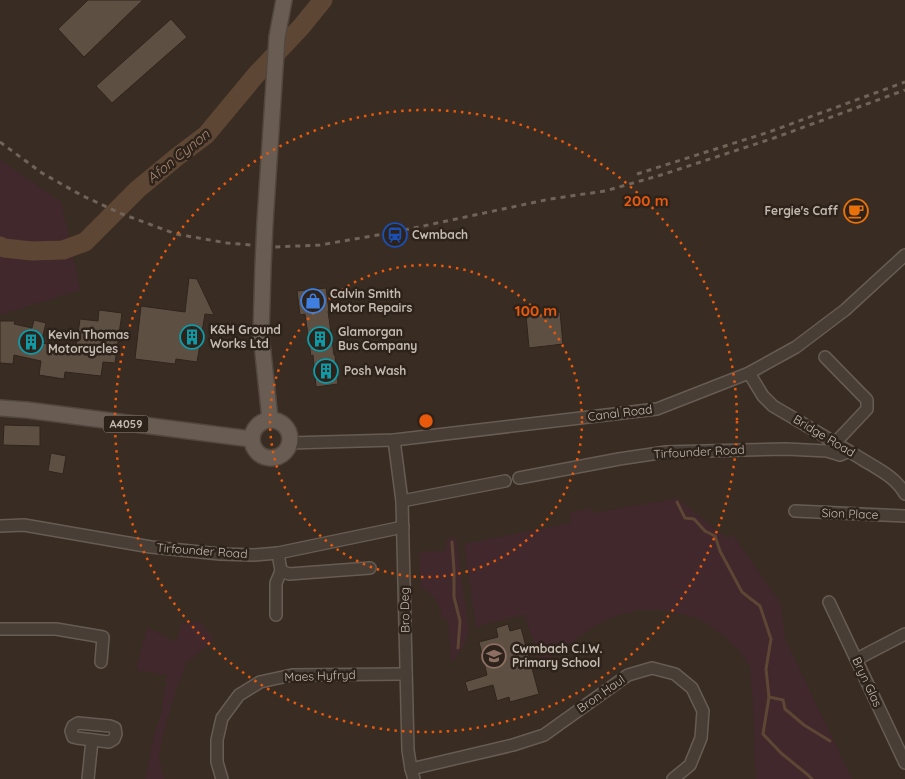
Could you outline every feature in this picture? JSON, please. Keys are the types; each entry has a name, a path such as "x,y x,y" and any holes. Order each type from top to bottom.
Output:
{"main road":[{"path":"270,419 261,334 262,268 277,37 284,0"},
{"name":"A4059","path":"0,408 251,439"},
{"path":"270,419 282,422 286,426 289,431 290,444 288,449 278,457 266,458 260,455 252,446 251,439 252,433 259,423 270,419"}],"street":[{"name":"Canal Road","path":"290,444 394,440 657,409 749,373 796,347 845,310 905,255"},
{"path":"825,357 867,400 867,409 835,443"},
{"name":"Bridge Road","path":"749,373 762,396 773,406 849,450 889,476 902,488 905,494"},
{"name":"Bro Deg","path":"394,440 402,501 408,750 413,774"},
{"name":"Tirfounder Road","path":"519,478 666,452 786,449 827,451 840,455 849,450"},
{"path":"402,501 505,481"},
{"name":"Sion Place","path":"795,511 905,516"},
{"name":"Tirfounder Road","path":"0,526 24,525 150,547 220,554 254,555 278,553 403,527"},
{"path":"276,615 276,583 281,571 278,553"},
{"path":"281,571 289,574 370,568"},
{"name":"Bryn Glas","path":"829,602 905,764"},
{"path":"0,630 56,629 104,637 101,662"},
{"path":"856,659 905,634"},
{"name":"Bron Haul","path":"413,774 513,746 544,735 628,675 652,668 675,674 692,688 703,711 701,738 690,765 673,779"},
{"name":"Maes Hyfryd","path":"222,779 217,762 217,740 222,718 239,695 260,682 292,675 406,674"},
{"path":"88,779 92,740"}],"shaded area":[{"path":"0,160 61,202 80,290 0,315"},
{"path":"677,498 726,538 733,535 781,604 785,639 852,779 756,779 750,666 741,653 724,636 702,620 659,610 638,610 618,615 595,625 542,664 524,614 476,627 464,544 571,523 570,513 592,508 593,513"},
{"path":"456,537 469,632 462,649 451,663 448,619 442,619 436,600 421,587 419,552 445,551 447,539"},
{"path":"200,622 214,640 187,662 178,684 163,735 159,758 164,779 145,779 155,732 161,714 168,675 136,670 147,628 176,642 181,624"}],"building":[{"path":"88,0 143,0 84,57 58,29"},
{"path":"171,19 187,37 112,103 96,86"},
{"path":"189,278 197,279 214,315 205,314 197,362 176,359 175,364 135,359 141,306 185,312"},
{"path":"326,288 338,384 316,387 313,355 311,356 305,314 300,315 297,291"},
{"path":"99,310 122,313 115,363 103,362 101,376 65,372 64,379 39,375 41,361 14,355 13,364 0,363 0,321 15,321 14,324 32,328 34,320 46,323 41,343 76,348 80,319 98,321"},
{"path":"560,312 563,344 529,348 526,315"},
{"path":"4,425 40,426 40,446 3,445"},
{"path":"51,453 66,456 63,474 48,471"},
{"path":"508,624 510,631 521,628 539,694 510,702 509,697 497,701 493,685 468,692 465,682 487,675 479,642 498,637 496,628"}],"waterway":[{"name":"Afon Cynon","path":"0,246 32,251 63,250 85,242 138,189 206,135 255,76 301,27 323,0"},
{"path":"677,502 685,518 694,519 705,531 715,536 720,551 742,592 760,606 771,639 766,669 769,697 763,734 781,753 812,779"},
{"path":"452,542 454,597 460,621 458,648"},
{"path":"769,697 783,700 785,709 804,725 830,741"}],"railway":[{"path":"637,174 769,132 905,82"},
{"path":"0,142 42,173 81,195 122,214 176,234 227,243 275,247 320,245 395,232 550,199 605,191 774,138 905,90"}],"place":[{"name":"Fergie's Caff","path":"856,211"},
{"name":"Cwmbach","path":"395,235"},
{"name":"Calvin Smith Motor Repairs","path":"313,301"},
{"name":"K&H Ground Works Ltd","path":"192,337"},
{"name":"Glamorgan Bus Company","path":"320,339"},
{"name":"Kevin Thomas Motorcycles","path":"31,342"},
{"name":"Posh Wash","path":"326,371"},
{"name":"Cwmbach C.I.W. Primary School","path":"494,656"}]}
